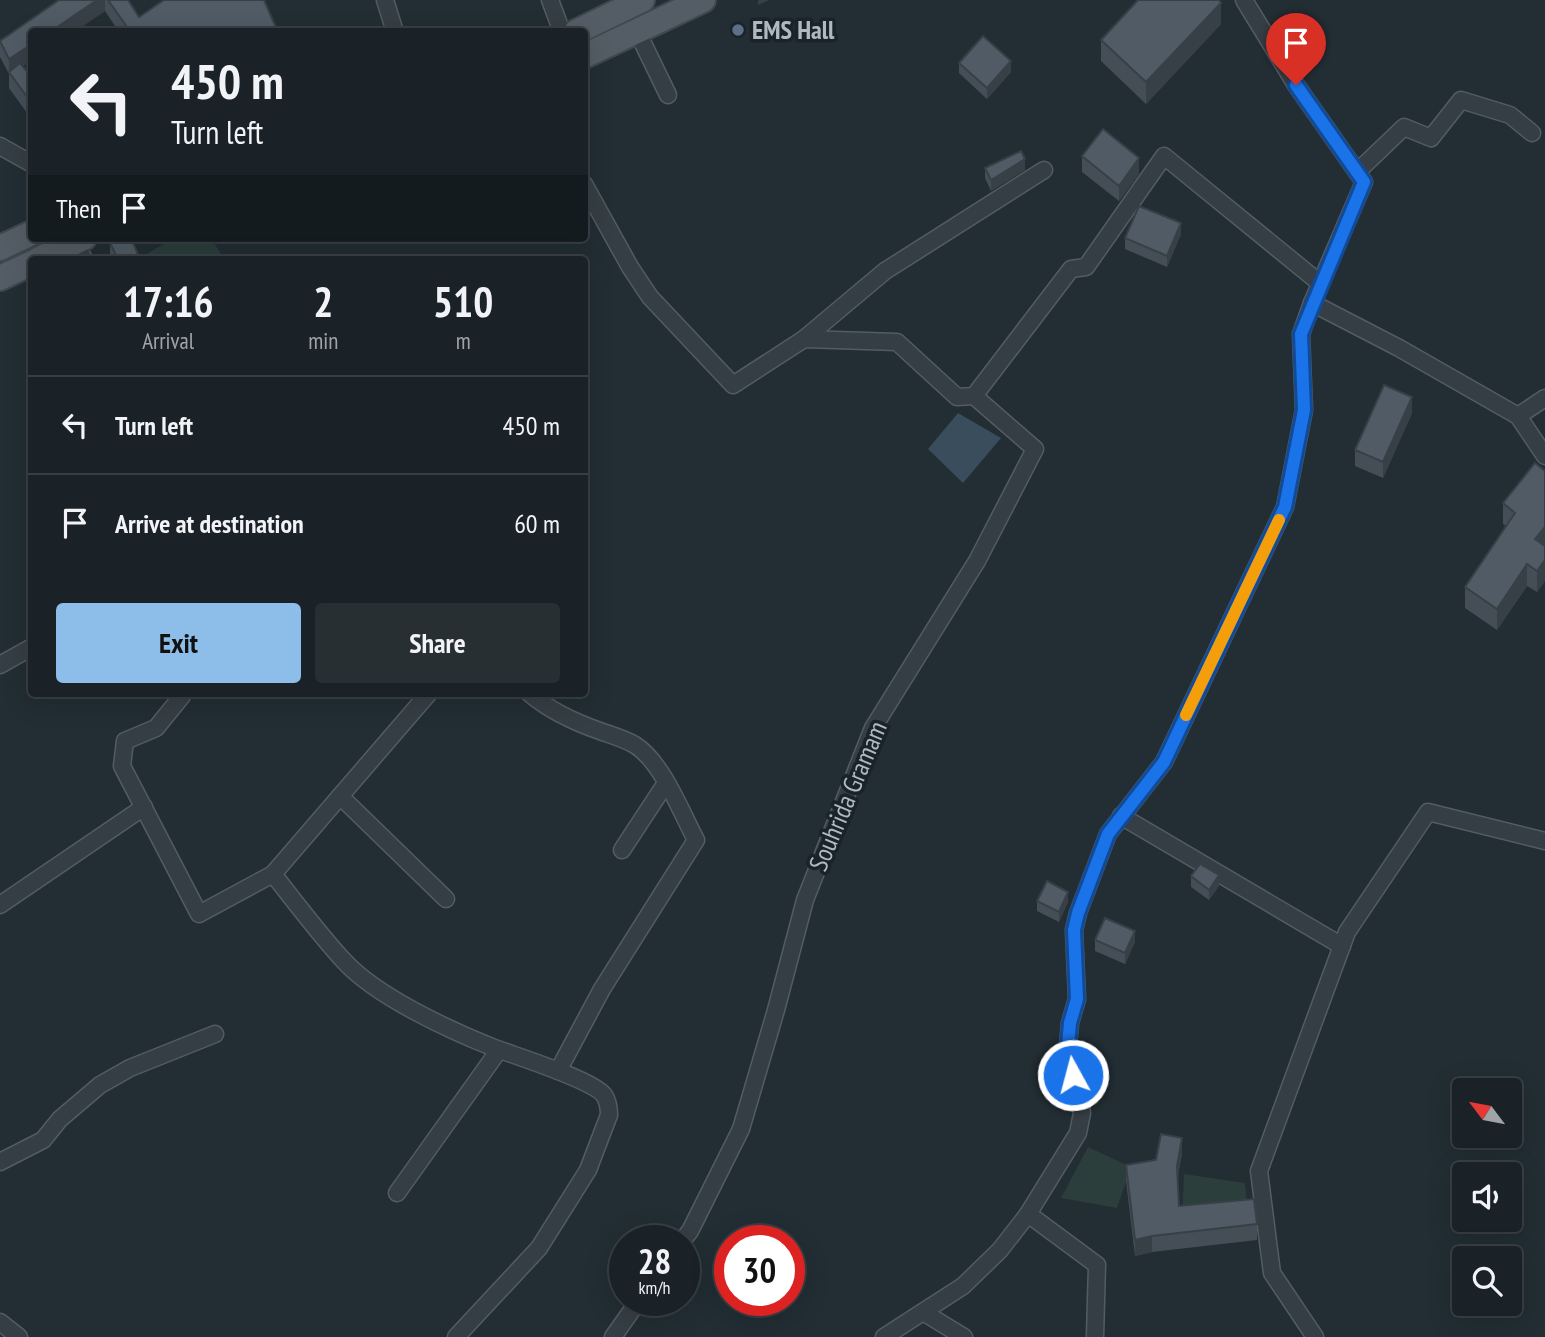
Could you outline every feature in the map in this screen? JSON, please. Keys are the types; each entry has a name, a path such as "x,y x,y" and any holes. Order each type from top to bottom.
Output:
{"main road":[{"path":"584,28 642,0"},
{"path":"588,54 703,0"},
{"path":"0,248 28,235"},
{"path":"49,256 81,246"},
{"path":"0,278 28,265"}],"street":[{"path":"385,0 394,28"},
{"path":"551,0 561,28"},
{"path":"884,1337 963,1286 1000,1250 1028,1214 1078,1133 1082,1106 1068,1046 1070,1023 1077,999 1074,930 1078,913 1108,834 1164,762 1285,507 1304,410 1301,334 1364,182 1296,85 1244,0"},
{"path":"636,32 668,94"},
{"path":"1357,172 1404,127 1431,138 1461,100 1510,115 1532,133"},
{"path":"0,146 28,162"},
{"path":"804,339 897,342 957,397 974,396 1071,269 1086,267 1164,156 1321,284"},
{"path":"588,191 623,256 650,297 733,385 804,339 885,271 1044,170"},
{"path":"1312,303 1399,348 1518,416 1545,456"},
{"name":"Souhrida Gramam","path":"693,1225 741,1129 805,900 873,728 977,561 1035,449 974,396"},
{"path":"1518,416 1545,398"},
{"path":"0,665 28,649"},
{"path":"181,697 156,728 125,741 122,766 199,914 273,874 426,697"},
{"path":"534,697 549,709 575,722 636,745 653,763 666,783 696,840 602,989 558,1071"},
{"path":"622,850 666,783"},
{"path":"340,796 446,899"},
{"path":"0,905 144,807"},
{"path":"1315,1337 1272,1273 1259,1171 1347,932 1428,812 1545,841"},
{"path":"1121,816 1342,946"},
{"path":"273,874 345,963 373,985 474,1040 558,1071 593,1086 605,1096 609,1115 588,1170 538,1248 456,1337"},
{"path":"0,1163 43,1140 60,1119 100,1085 130,1068 215,1034"},
{"path":"397,1194 499,1049"},
{"path":"1028,1214 1097,1265 1095,1337"},
{"path":"923,1312 964,1337"},
{"path":"613,1337 628,1316"},
{"path":"0,1322 19,1337"}],"green space":[{"path":"167,242 213,242 222,256 146,256"},
{"path":"1088,1147 1131,1167 1117,1208 1061,1198"},
{"path":"1184,1174 1245,1183 1248,1211 1182,1216"}],"water":[{"path":"958,413 1001,438 963,483 928,449"}],"building":[{"path":"59,0 97,0 56,28 28,28 28,47 9,59 0,41"},
{"path":"108,0 128,0 139,17 164,0 264,0 276,28 126,28"},
{"path":"1138,0 1219,0 1221,3 1146,82 1101,40"},
{"path":"983,36 1011,61 987,88 959,63"},
{"path":"20,63 28,72 28,98 9,72"},
{"path":"1103,129 1139,158 1119,186 1082,156"},
{"path":"1021,151 1025,159 991,180 985,168"},
{"path":"1139,206 1181,223 1167,256 1125,238"},
{"path":"133,242 139,256 116,256 110,243"},
{"path":"1384,385 1412,397 1383,462 1355,450"},
{"path":"1535,463 1545,471 1545,527 1535,539 1545,546 1545,560 1537,571 1527,564 1497,609 1465,587 1515,513 1503,503"},
{"path":"1200,864 1219,875 1209,890 1191,876"},
{"path":"1047,881 1068,892 1059,912 1037,901"},
{"path":"1105,918 1135,931 1125,953 1095,940"},
{"path":"1161,1134 1182,1138 1177,1166 1179,1206 1254,1199 1257,1224 1135,1240 1126,1165 1156,1160"}],"slow traffic":[{"path":"1186,715 1279,520"}],"place":[{"name":"EMS Hall","path":"738,30"}],"route":[{"path":"1073,1075 1068,1046 1070,1023 1077,999 1074,930 1078,913 1108,834 1164,762 1285,507 1304,410 1301,334 1364,182 1296,85"}]}
